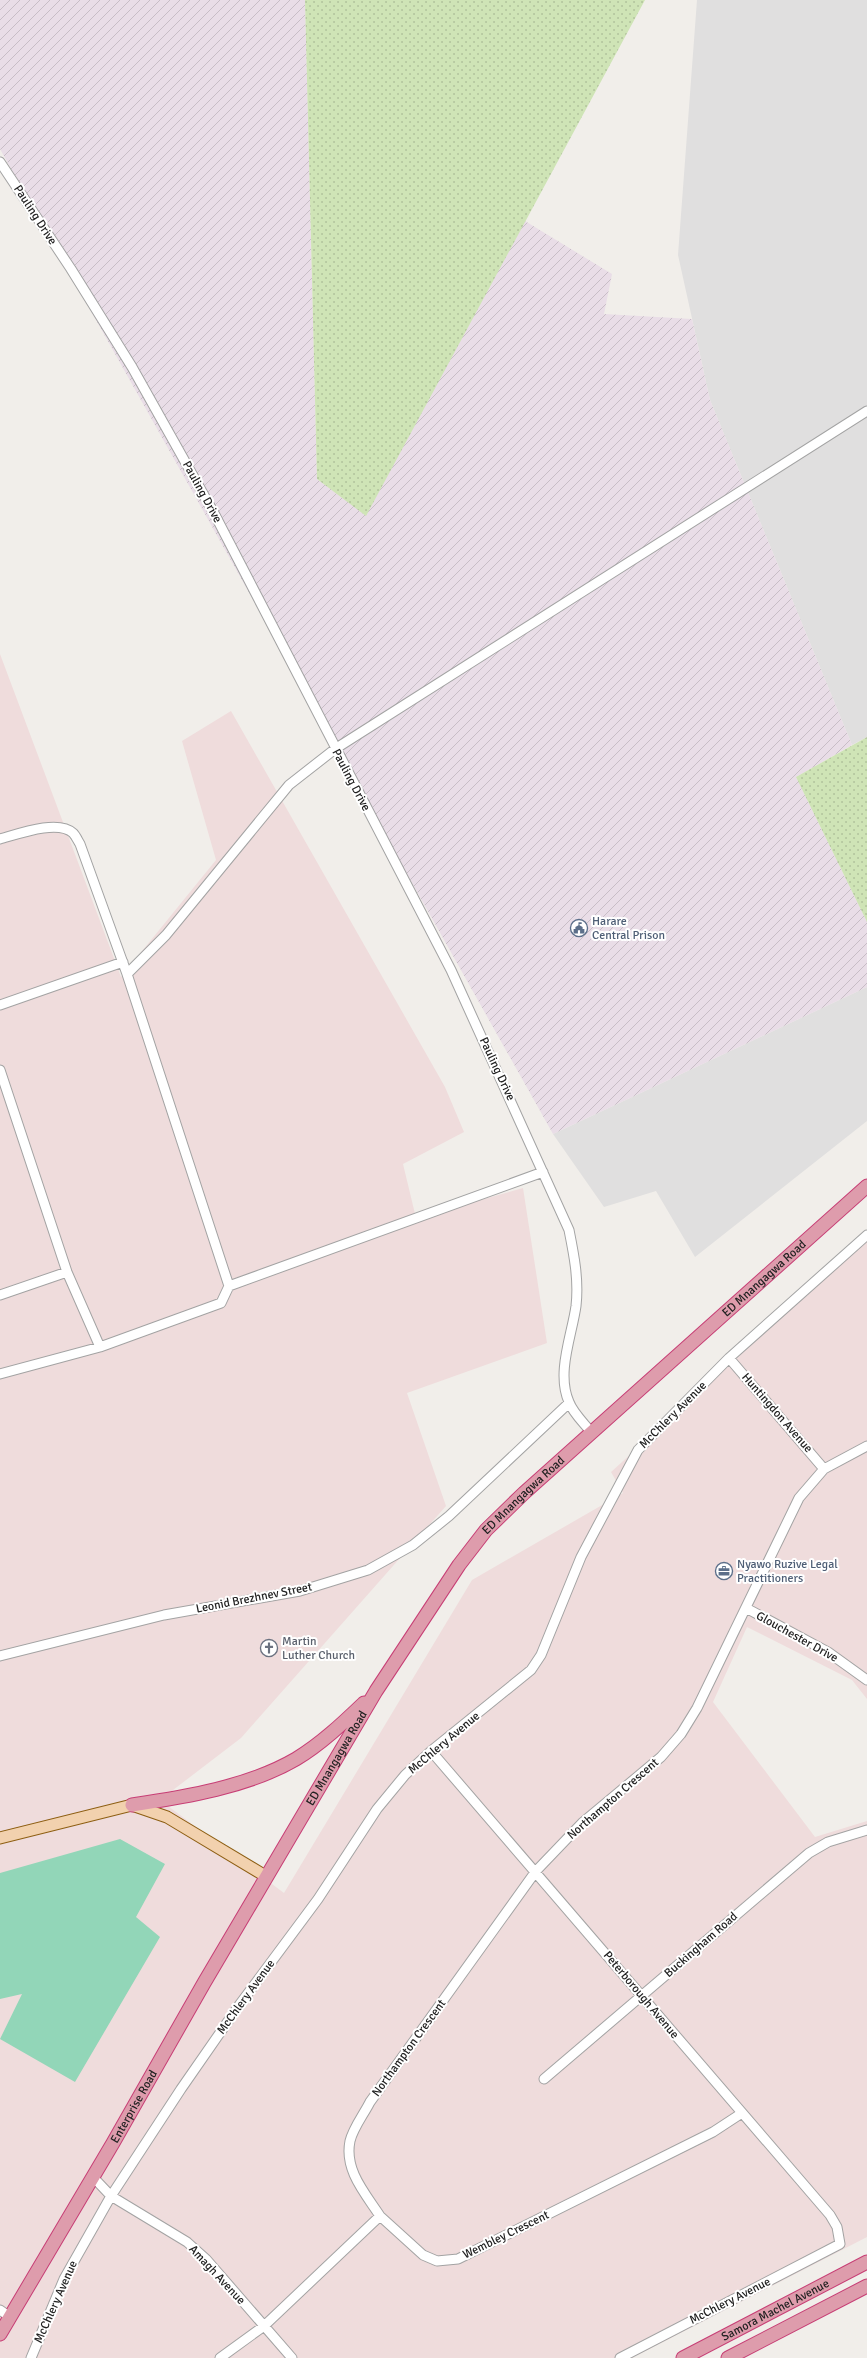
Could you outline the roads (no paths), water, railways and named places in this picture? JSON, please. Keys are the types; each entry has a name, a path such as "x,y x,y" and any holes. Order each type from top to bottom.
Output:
{"highway":[{"name":"ED Mnangagwa Road","path":"267,1877 376,1691 434,1601 486,1530 591,1432 836,1217 867,1186"},
{"path":"132,1805 191,1796 267,1773 296,1759 326,1738 376,1691"},
{"name":"Enterprise Road","path":"0,2334 5,2314 93,2177 204,1983 267,1877"},
{"name":"Samora Machel Avenue","path":"683,2358 867,2262"},
{"path":"728,2358 867,2286"}],"main road":[{"path":"0,1838 132,1805 167,1817 267,1877"}],"street":[{"name":"Pauling Drive","path":"0,162 71,269 132,367 216,515 335,749 451,970 569,1230 576,1266 576,1306 567,1342 565,1379 568,1403"},
{"path":"127,974 166,935 289,785 335,749 867,411"},
{"path":"0,839 38,828 64,828 73,833 80,844 123,962 229,1286 221,1303 100,1347 0,1374"},
{"path":"0,1005 123,962"},
{"path":"0,1070 67,1272 100,1347"},
{"path":"229,1286 543,1172"},
{"name":"McChlery Avenue","path":"31,2358 64,2279 111,2196 181,2089 240,2004 318,1899 377,1810 405,1775 431,1751 509,1690 531,1670 541,1654 581,1557 638,1450 729,1358 867,1234"},
{"path":"0,1295 67,1272"},
{"name":"Huntingdon Avenue","path":"729,1358 824,1469"},
{"path":"568,1403 591,1432"},
{"name":"Leonid Brezhnev Street","path":"0,1656 164,1615 300,1591 368,1570 413,1545 449,1516 568,1403"},
{"name":"Northampton Crescent","path":"380,2216 352,2172 349,2156 350,2140 370,2102 536,1871 582,1823 661,1758 681,1734 697,1708 799,1498 824,1469 867,1446"},
{"name":"Glouchester Drive","path":"746,1608 828,1652 867,1680"},
{"name":"Peterborough Avenue","path":"431,1751 536,1871 641,1996 830,2215 837,2227 840,2244"},
{"name":"Buckingham Road","path":"544,2079 809,1852 828,1842 867,1830"},
{"name":"Wembley Crescent","path":"380,2216 423,2255 438,2261 458,2259 713,2132 742,2113"},
{"name":"Amagh Avenue","path":"93,2177 111,2196 187,2242 206,2259 292,2358"},
{"path":"220,2358 264,2326 380,2216"},
{"name":"McChlery Avenue","path":"620,2358 840,2244"}],"place":[{"name":"Harare Central Prison","path":"579,928"},
{"name":"Nyawo Ruzive Legal Practitioners","path":"724,1571"},
{"name":"Martin Luther Church","path":"269,1648"}]}
